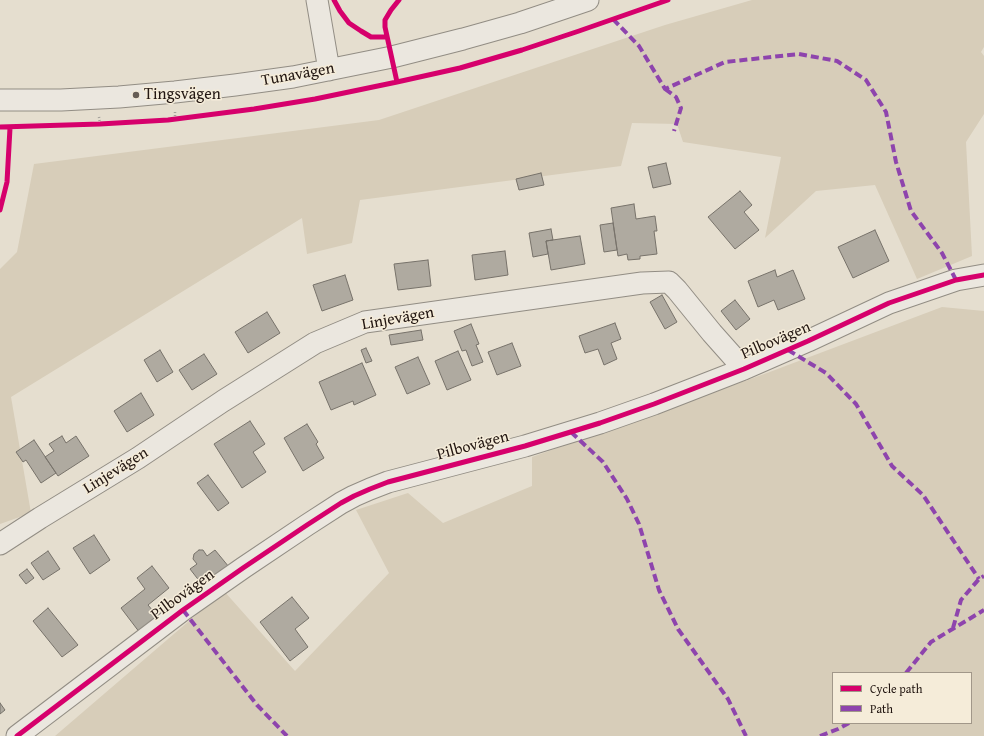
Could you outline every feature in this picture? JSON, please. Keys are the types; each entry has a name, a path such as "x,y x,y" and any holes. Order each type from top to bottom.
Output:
{"street":[{"path":"317,0 330,70"},
{"name":"Tunavägen","path":"0,100 119,97 177,92 293,77 392,57 464,39 520,23 588,0"},
{"name":"Pilbovägen","path":"17,736 189,606 288,538 354,496 388,482 525,446 600,423 744,369 808,342 889,303 956,280 984,275"},
{"name":"Linjevägen","path":"0,544 138,458 223,401 315,343 366,322 642,282 669,282 744,369"}],"path":[{"path":"168,120 183,118"},
{"path":"92,124 109,124"}],"shaded area":[{"path":"752,0 984,0 984,47 981,52 984,56 984,114 966,142 972,256 917,279 875,185 816,191 765,238 781,157 683,142 677,124 632,123 621,166 360,200 352,243 307,254 302,218 11,397 31,513 0,524 0,269 17,252 34,164 379,120 665,25"},
{"path":"942,307 984,311 984,736 55,736 224,591 295,671 389,573 356,510 408,493 443,523 532,486 532,457 767,373"}],"building":[{"path":"666,163 671,184 653,188 648,167"},
{"path":"541,173 544,185 519,190 516,179"},
{"path":"740,191 752,205 744,212 759,230 735,249 708,217"},
{"path":"634,204 636,219 655,216 657,231 654,231 657,254 640,256 640,259 628,260 627,254 618,256 611,208"},
{"path":"613,223 617,250 604,252 600,225"},
{"path":"551,229 553,240 546,241 548,254 533,257 529,233"},
{"path":"875,230 889,261 853,278 838,247"},
{"path":"580,236 585,264 551,270 546,241"},
{"path":"505,251 508,275 475,280 472,255"},
{"path":"428,260 431,286 398,290 394,264"},
{"path":"775,270 777,277 793,270 805,299 778,310 774,300 758,307 748,281"},
{"path":"345,275 353,300 322,311 313,285"},
{"path":"662,295 677,322 665,329 650,302"},
{"path":"735,300 750,319 736,330 721,311"},
{"path":"267,312 280,333 248,353 235,332"},
{"path":"615,323 621,339 611,343 617,359 604,365 598,349 585,353 579,336"},
{"path":"471,324 479,344 476,345 483,362 472,366 466,350 462,351 454,331"},
{"path":"421,330 423,340 391,345 389,335"},
{"path":"512,343 521,366 497,375 488,352"},
{"path":"366,348 372,361 366,363 361,350"},
{"path":"160,350 173,372 157,382 144,360"},
{"path":"458,351 471,380 447,390 435,361"},
{"path":"204,354 217,374 192,390 179,370"},
{"path":"418,357 430,384 407,394 395,367"},
{"path":"362,363 376,395 354,405 353,401 331,410 319,382"},
{"path":"141,393 154,415 127,432 114,411"},
{"path":"250,421 265,444 253,452 266,472 242,488 214,444"},
{"path":"307,424 318,442 316,444 324,458 303,471 284,438"},
{"path":"62,436 66,443 76,436 89,456 58,476 45,457 54,451 49,444"},
{"path":"34,440 56,473 41,483 26,460 23,462 16,452"},
{"path":"208,475 229,503 218,511 197,483"},
{"path":"94,535 110,560 90,574 73,548"},
{"path":"199,550 203,550 207,556 215,550 229,567 204,587 190,569 197,564 193,559 194,554"},
{"path":"48,551 60,569 43,580 31,563"},
{"path":"152,566 169,588 148,605 159,618 140,633 121,608 145,589 137,578"},
{"path":"27,569 34,578 26,584 19,575"},
{"path":"292,597 309,618 295,629 308,647 290,661 260,622"},
{"path":"48,608 78,645 62,657 33,621"},
{"path":"0,703 5,710 0,714"}],"marked path":[{"path":"613,19 639,46 665,89 725,62 799,54 837,61 866,80 886,112 896,162 911,211 942,253 956,280"},
{"path":"665,89 676,97 681,108 674,131"},
{"path":"788,350 826,373 856,404 892,466 923,495 979,579"},
{"path":"571,432 603,462 627,499 639,524 659,590 678,629 728,699 746,736"},
{"path":"953,628 961,600 979,579 984,576"},
{"path":"183,610 257,705 287,736"},
{"path":"907,672 931,642 984,610"},
{"path":"820,736 847,724"}],"cycle path":[{"path":"334,0 349,23 371,37 387,37"},
{"path":"397,82 385,27 385,20 399,0"},
{"path":"0,127 168,120 254,109 315,99 460,68 522,50 668,0"},
{"path":"0,210 7,182 10,128"},
{"path":"17,736 183,610 307,525 354,496 388,482 525,446 600,423 744,369 889,303 956,280 984,275"}],"place":[{"name":"Tingsvägen","path":"136,95"}]}
